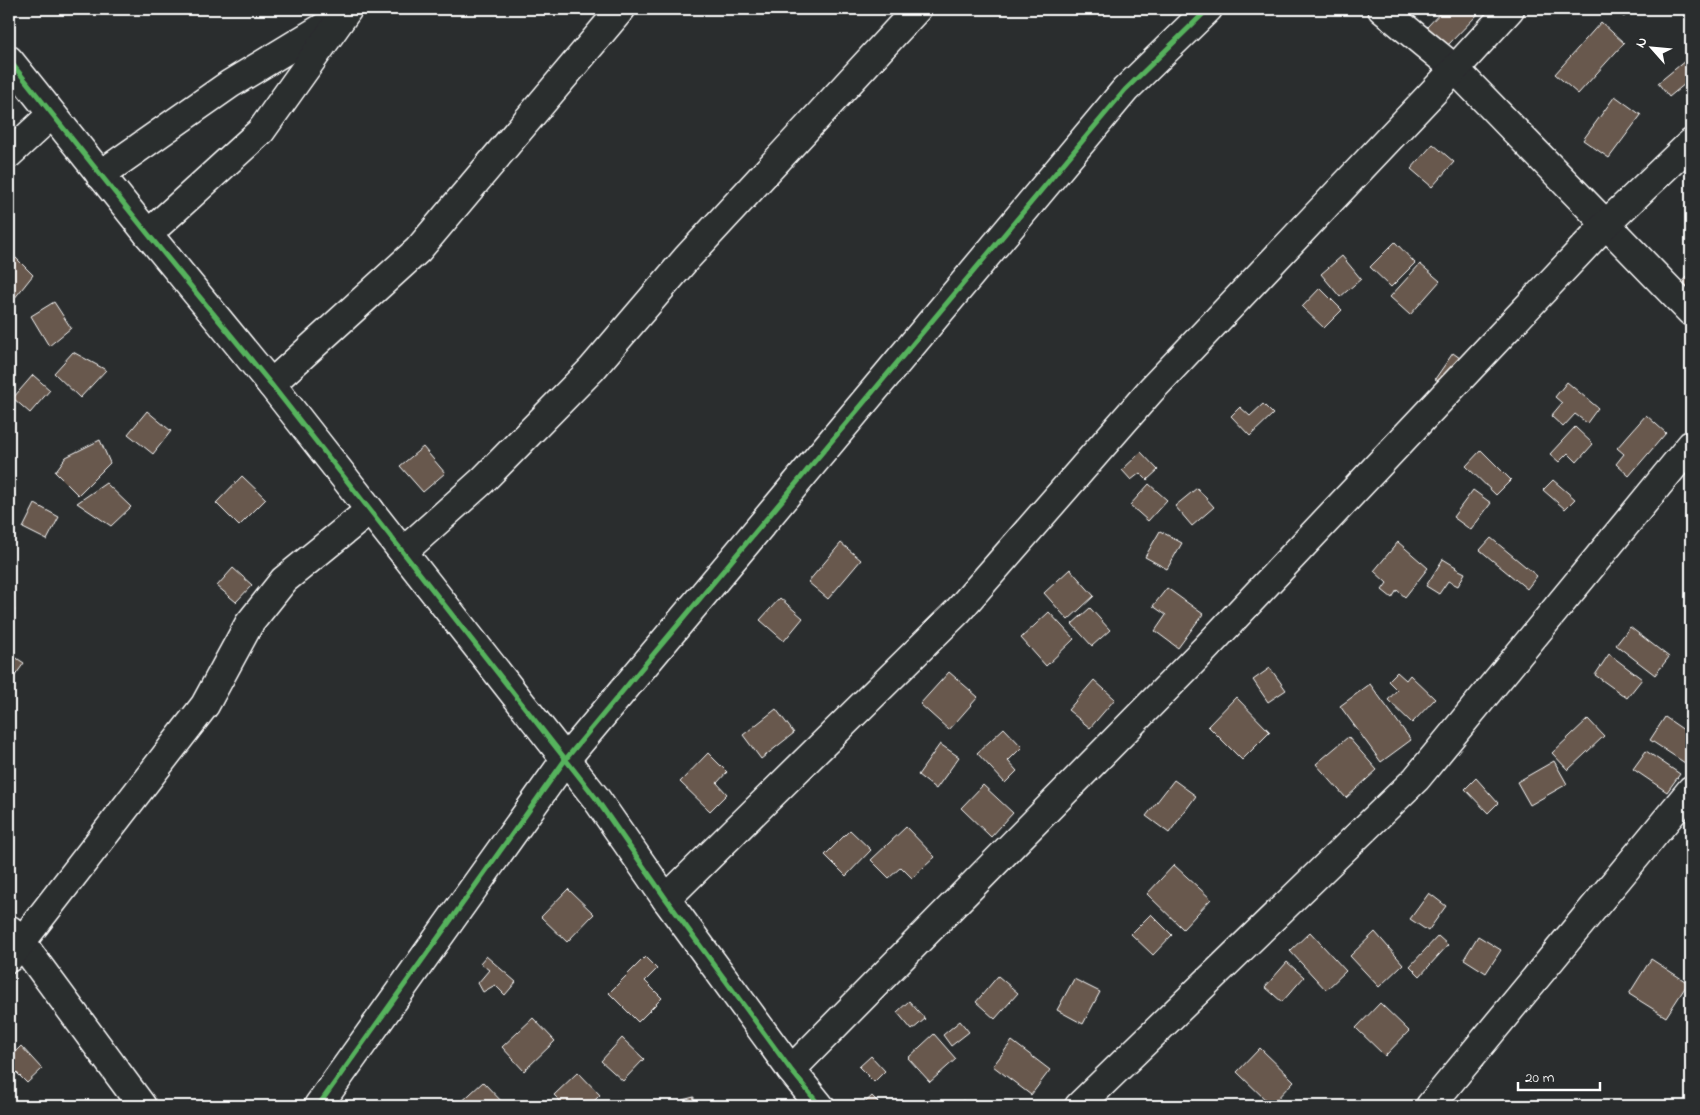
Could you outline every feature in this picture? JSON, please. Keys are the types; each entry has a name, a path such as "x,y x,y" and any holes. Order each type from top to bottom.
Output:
{"street":[{"path":"271,384 418,250 621,9"},
{"path":"404,551 482,481 592,369 686,258 917,9"},
{"path":"318,1106 565,760 1125,90 1208,9"},
{"path":"1382,9 1455,69 1691,312"},
{"path":"666,899 958,611 1151,390 1510,9"},
{"path":"148,234 260,131 346,12"},
{"path":"100,175 230,84 346,12"},
{"path":"9,60 51,115 271,384 404,551 595,797 666,899 791,1070 820,1106"},
{"path":"9,154 51,115"},
{"path":"791,1070 1204,650 1606,224 1691,142"},
{"path":"1079,1106 1416,779 1691,445"},
{"path":"142,1106 13,943 205,704 249,624 284,580 370,510"},
{"path":"1430,1106 1691,790"}],"building":[{"path":"122,9 145,9 126,13"},
{"path":"1444,9 1483,9 1446,47 1426,28"},
{"path":"1614,9 1631,9 1624,17"},
{"path":"1601,22 1624,43 1578,94 1555,74"},
{"path":"1691,56 1691,79 1669,97 1658,83"},
{"path":"1615,96 1641,115 1609,158 1583,140"},
{"path":"1433,144 1454,162 1432,187 1411,169"},
{"path":"1395,242 1415,263 1391,287 1370,267"},
{"path":"10,252 33,275 14,299 9,292"},
{"path":"1342,256 1361,279 1340,297 1321,274"},
{"path":"1420,264 1440,281 1410,315 1390,297"},
{"path":"1691,271 1691,296 1679,285"},
{"path":"1320,288 1342,310 1324,328 1302,307"},
{"path":"54,302 71,328 49,346 31,316"},
{"path":"73,352 106,370 80,398 54,373"},
{"path":"1453,353 1464,361 1447,387 1435,379"},
{"path":"33,375 50,390 30,413 13,398"},
{"path":"1567,382 1598,408 1587,423 1575,414 1563,427 1551,416 1562,403 1555,397"},
{"path":"1263,404 1273,414 1250,436 1231,416 1240,407 1250,416"},
{"path":"147,411 171,431 153,454 128,434"},
{"path":"1646,415 1666,433 1629,476 1616,464 1624,454 1617,448"},
{"path":"1575,427 1593,444 1577,462 1568,453 1559,462 1550,454"},
{"path":"100,440 110,463 78,495 55,472 66,457"},
{"path":"423,447 445,473 423,492 400,466"},
{"path":"1481,450 1511,480 1496,495 1466,466"},
{"path":"1141,452 1158,470 1147,480 1140,473 1131,480 1122,470"},
{"path":"242,476 266,499 239,526 216,503"},
{"path":"1553,480 1575,499 1565,509 1543,490"},
{"path":"106,483 131,507 111,526 77,503"},
{"path":"1149,484 1167,500 1148,521 1130,505"},
{"path":"1197,488 1214,507 1192,526 1175,506"},
{"path":"1473,490 1491,503 1471,530 1453,517"},
{"path":"35,504 59,517 47,540 23,528"},
{"path":"1160,531 1182,543 1167,569 1145,557"},
{"path":"1491,538 1537,576 1527,589 1480,550"},
{"path":"1398,542 1428,568 1405,597 1397,590 1392,598 1382,590 1387,583 1374,571"},
{"path":"841,543 861,560 828,599 808,582"},
{"path":"1443,559 1465,573 1458,586 1448,581 1439,594 1426,586"},
{"path":"233,568 252,585 236,602 217,586"},
{"path":"1070,569 1094,596 1068,620 1044,593"},
{"path":"1167,588 1203,614 1178,648 1155,631 1166,615 1153,606"},
{"path":"780,598 803,618 784,641 760,620"},
{"path":"9,604 15,610 9,617"},
{"path":"1090,608 1110,630 1092,646 1072,624"},
{"path":"1049,612 1074,639 1046,666 1021,638"},
{"path":"1630,627 1669,657 1655,675 1616,645"},
{"path":"9,653 24,663 9,684"},
{"path":"1609,654 1642,679 1627,698 1595,675"},
{"path":"1270,668 1286,690 1268,702 1253,680"},
{"path":"949,672 978,697 949,730 920,704"},
{"path":"1397,672 1406,680 1410,675 1435,699 1412,723 1388,700 1397,690 1388,681"},
{"path":"1094,680 1115,699 1090,728 1068,710"},
{"path":"1370,684 1411,740 1381,762 1340,706"},
{"path":"1236,697 1270,732 1242,760 1208,726"},
{"path":"1691,705 1691,716 1687,713"},
{"path":"776,709 794,733 761,759 743,735"},
{"path":"1665,717 1691,735 1691,754 1685,763 1650,740"},
{"path":"1588,719 1604,736 1568,770 1552,753"},
{"path":"1004,728 1022,747 1008,761 1017,771 1005,783 977,753"},
{"path":"1348,737 1377,770 1346,798 1316,764"},
{"path":"940,744 959,757 936,789 918,775"},
{"path":"1646,751 1680,774 1667,792 1633,769"},
{"path":"708,753 727,772 717,783 727,794 710,811 680,782"},
{"path":"1554,761 1567,784 1530,805 1517,782"},
{"path":"1476,778 1498,803 1488,813 1465,789"},
{"path":"1174,780 1196,796 1169,833 1146,816"},
{"path":"983,785 1013,813 991,837 961,808"},
{"path":"906,827 935,857 912,878 901,867 889,878 871,860"},
{"path":"850,830 871,850 846,876 825,855"},
{"path":"1174,865 1211,899 1183,929 1147,894"},
{"path":"568,889 594,914 567,942 541,917"},
{"path":"1429,893 1446,906 1428,931 1410,919"},
{"path":"1151,914 1172,935 1153,955 1131,934"},
{"path":"1310,932 1346,971 1326,990 1290,951"},
{"path":"1375,932 1403,964 1379,987 1350,956"},
{"path":"1438,936 1448,945 1420,976 1410,966"},
{"path":"1478,936 1501,950 1486,973 1464,959"},
{"path":"486,956 516,982 505,995 495,985 483,992 478,983 489,970 480,963"},
{"path":"645,957 657,969 645,981 662,998 638,1022 609,993"},
{"path":"1651,959 1688,983 1666,1017 1629,994"},
{"path":"1287,962 1304,977 1282,1002 1265,987"},
{"path":"998,976 1018,993 995,1019 976,1002"},
{"path":"1074,979 1100,992 1083,1024 1057,1010"},
{"path":"909,1001 925,1019 912,1030 897,1012"},
{"path":"1380,1003 1409,1031 1385,1056 1356,1028"},
{"path":"533,1018 555,1041 524,1071 502,1047"},
{"path":"960,1021 969,1032 951,1046 943,1035"},
{"path":"934,1034 956,1059 930,1082 908,1058"},
{"path":"622,1038 644,1059 623,1081 601,1061"},
{"path":"1012,1041 1050,1070 1031,1095 993,1066"},
{"path":"21,1046 42,1069 27,1083 9,1065 9,1058"},
{"path":"1260,1048 1294,1081 1271,1105 1237,1072"},
{"path":"871,1056 885,1071 874,1082 859,1067"},
{"path":"578,1072 600,1095 589,1106 565,1106 554,1095"},
{"path":"483,1082 506,1106 457,1106"},
{"path":"872,1096 882,1106 861,1106"},
{"path":"694,1097 693,1106 678,1106 682,1100"},
{"path":"963,1100 969,1106 957,1106"},
{"path":"1180,1100 1187,1106 1175,1106"},
{"path":"636,1101 643,1106 631,1106"}],"cycle path":[{"path":"318,1106 565,760 1125,90 1208,9"},
{"path":"9,60 271,384 595,797 666,899 791,1070 820,1106"}]}
